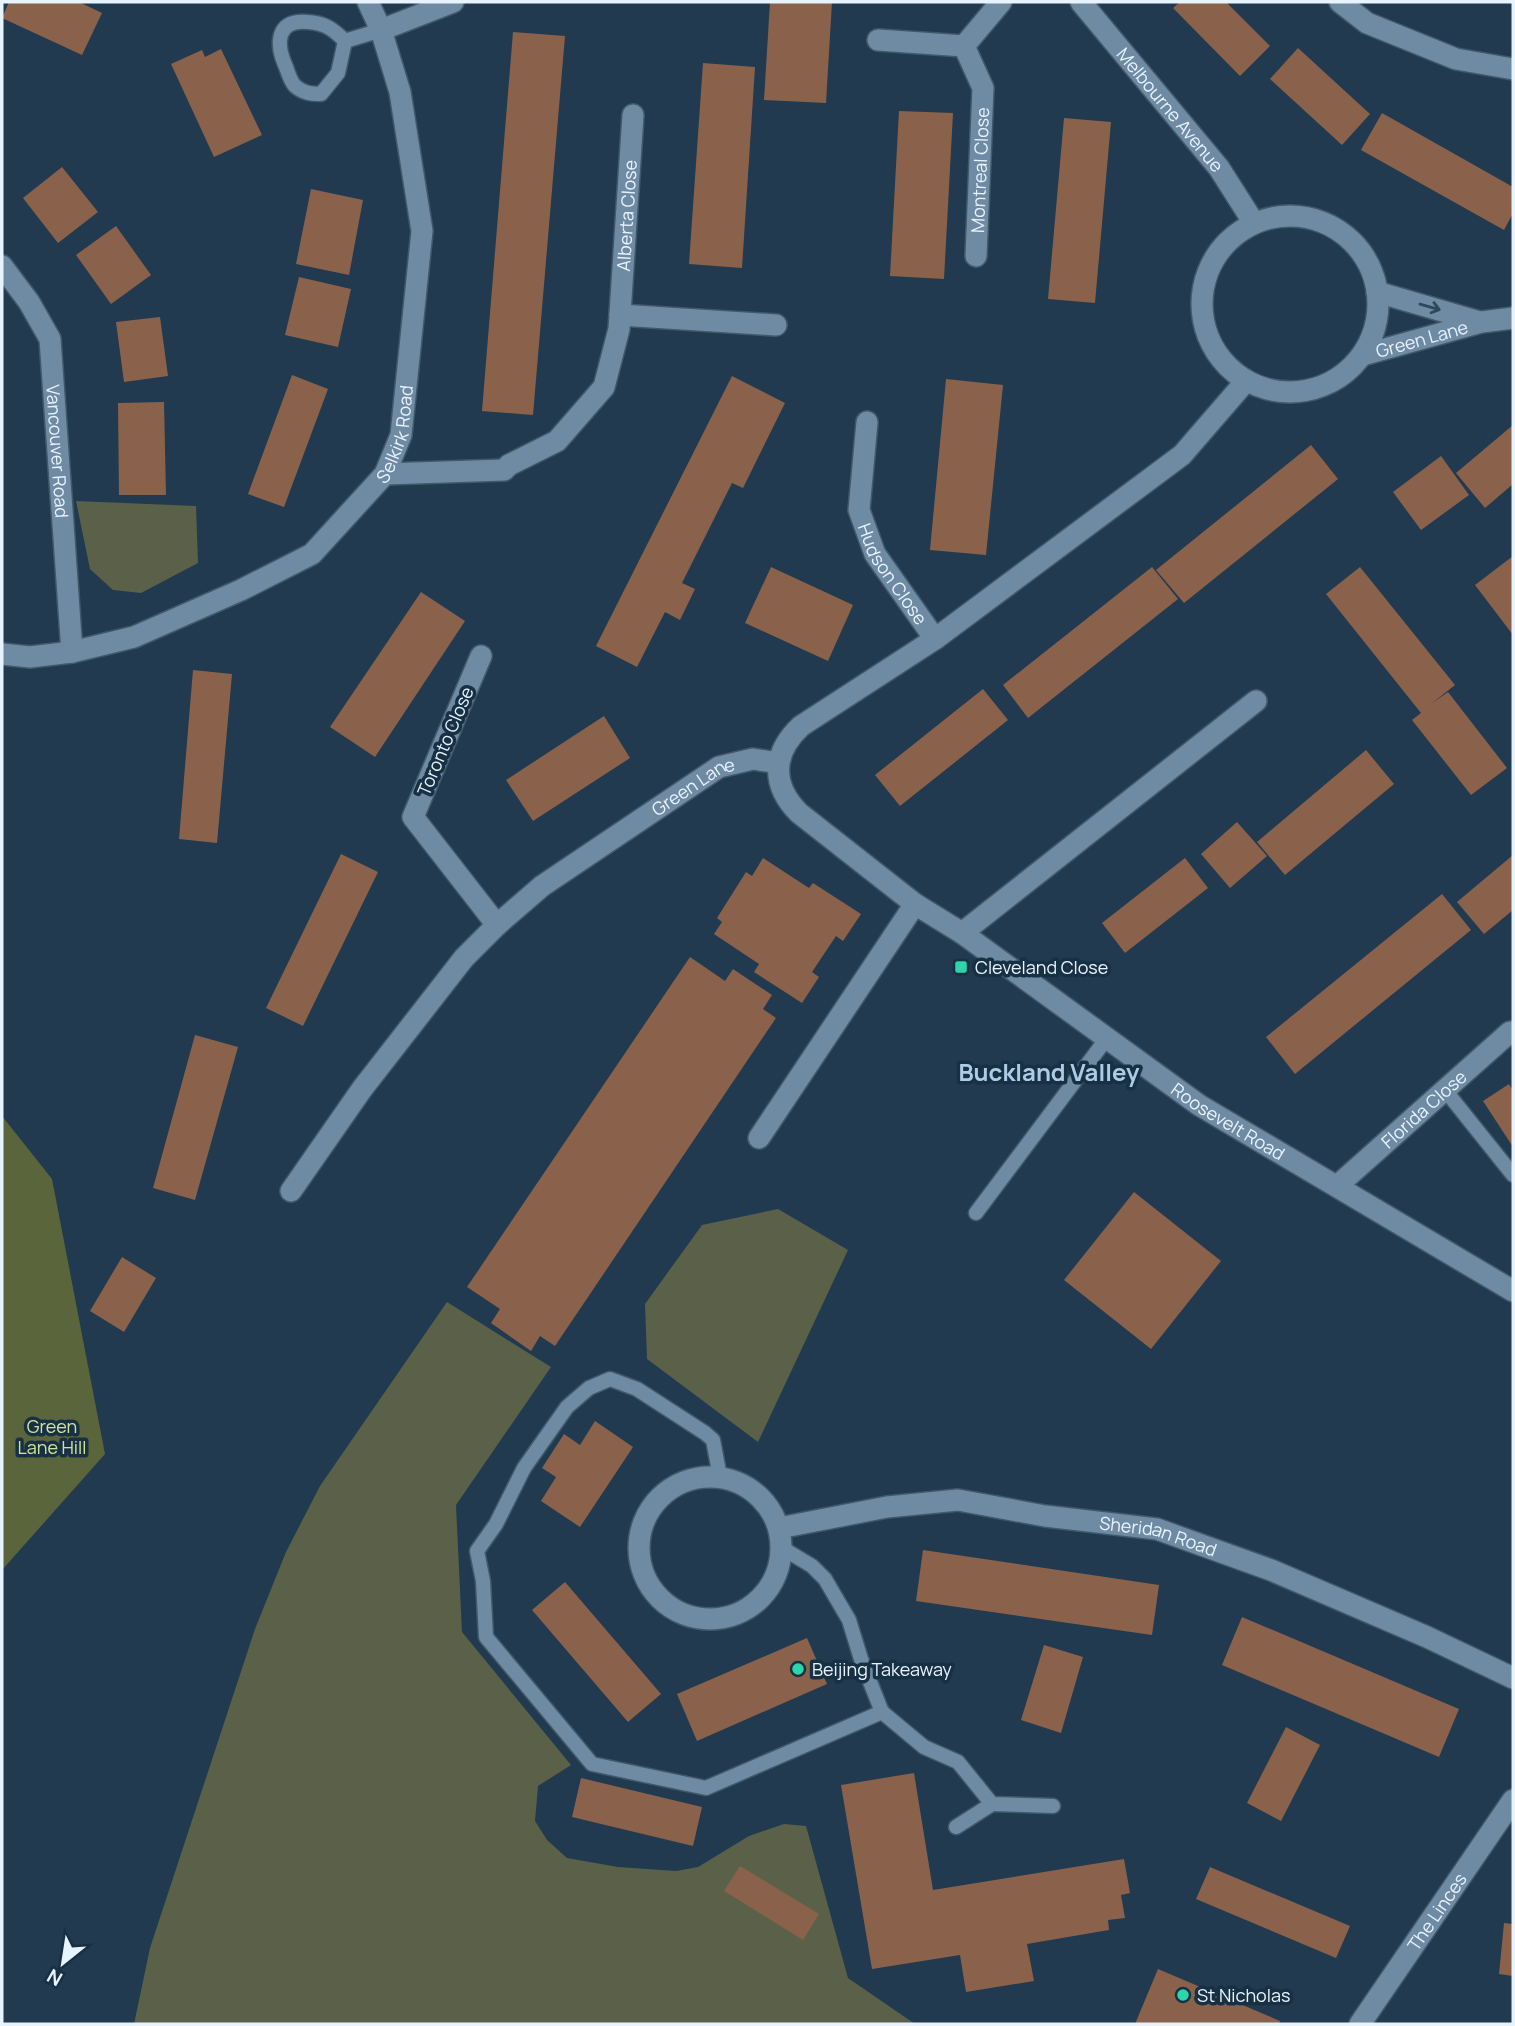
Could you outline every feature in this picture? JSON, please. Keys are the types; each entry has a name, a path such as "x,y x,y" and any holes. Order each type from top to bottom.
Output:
{"street":[{"name":"Selkirk Road","path":"2,654 30,657 72,652 134,637 241,590 312,554 385,474 401,435 422,231 400,92 381,30 368,2"},
{"path":"381,30 453,2"},
{"path":"878,40 964,46 1000,2"},
{"name":"Melbourne Avenue","path":"1082,2 1212,158 1254,223"},
{"path":"1340,2 1367,23 1456,59 1513,69"},
{"name":"Montreal Close","path":"964,46 983,88 976,256"},
{"name":"Alberta Close","path":"385,474 504,470 557,441 604,387 619,329 633,115"},
{"path":"1280,216 1307,217 1332,227 1354,243 1369,266 1377,292 1378,314 1373,335 1363,355 1343,375 1317,388 1289,393 1246,381 1225,363 1209,340 1202,314 1203,286 1213,260 1231,239 1254,223 1280,216"},
{"name":"Vancouver Road","path":"2,266 29,302 50,339 72,652"},
{"name":"Green Lane","path":"1377,292 1482,322"},
{"path":"620,315 776,325"},
{"name":"Green Lane","path":"1363,355 1482,322 1513,318"},
{"path":"778,762 790,736 801,726 935,639 1182,455 1246,381"},
{"name":"Hudson Close","path":"867,422 859,510 875,554 935,639"},
{"name":"Toronto Close","path":"481,656 413,817 497,925"},
{"path":"962,933 1256,701"},
{"name":"Green Lane","path":"291,1191 370,1078 464,958 497,925 542,886 719,767 753,759 778,762"},
{"name":"Roosevelt Road","path":"778,762 782,791 789,803 915,904 962,933 1199,1105 1513,1291"},
{"path":"759,1138 915,904"},
{"name":"Florida Close","path":"1337,1186 1510,1032"},
{"path":"699,1477 720,1477 740,1483 757,1494 770,1510 780,1538 779,1569 770,1587 757,1603 740,1614 720,1619 700,1619 680,1614 663,1602 650,1587 641,1568 638,1548 641,1528 649,1509 663,1494 680,1483 699,1477"},
{"name":"Sheridan Road","path":"780,1538 887,1507 958,1500 1045,1516 1157,1529 1271,1570 1427,1637 1513,1678"},
{"name":"The Linces","path":"1360,2024 1507,1822 1513,1800"}],"lane":[{"path":"298,21 331,27 345,41 338,72 321,94 308,94 294,85 278,49 281,34 288,26 298,21"},
{"path":"345,41 381,30"},
{"path":"976,1213 1107,1038"},
{"path":"1445,1090 1513,1175"},
{"path":"720,1477 713,1440 669,1408 637,1388 610,1379 589,1388 567,1407 540,1443 509,1495 496,1524 477,1551 483,1581 486,1637 592,1765 706,1788 882,1712"},
{"path":"780,1538 825,1579 849,1620 882,1712 924,1747 958,1762 992,1804"},
{"path":"956,1827 992,1804 1053,1806"}],"green space":[{"path":"76,501 196,506 198,563 141,593 113,590 90,569"},
{"name":"Green Lane Hill","path":"2,1116 52,1179 105,1454 2,1570"},
{"path":"778,1209 848,1250 758,1442 647,1359 645,1304 702,1225"},
{"path":"447,1302 551,1367 456,1505 462,1632 571,1765 538,1786 535,1821 547,1840 567,1858 618,1867 676,1871 698,1867 749,1836 784,1824 806,1826 848,1978 915,2024 134,2024 150,1948 255,1629 286,1552 320,1486"}],"building":[{"path":"9,2 79,2 102,13 82,55 2,18"},
{"path":"770,2 832,2 826,103 764,100"},
{"path":"1180,2 1226,2 1270,46 1240,76 1173,8"},
{"path":"513,32 565,36 533,415 482,411"},
{"path":"1298,48 1370,114 1342,145 1270,79"},
{"path":"221,49 262,135 214,157 171,64 202,50 205,57"},
{"path":"703,63 755,67 742,268 689,264"},
{"path":"899,111 953,113 944,279 890,276"},
{"path":"1382,113 1513,187 1513,213 1504,230 1361,150"},
{"path":"1064,118 1111,122 1095,303 1048,299"},
{"path":"62,167 98,212 58,243 23,198"},
{"path":"311,189 363,200 349,275 296,264"},
{"path":"116,226 151,275 111,304 76,255"},
{"path":"299,277 351,289 338,347 285,335"},
{"path":"160,317 168,376 124,382 116,322"},
{"path":"292,375 328,389 284,507 248,494"},
{"path":"732,376 785,403 743,488 732,483 682,583 695,589 680,620 665,612 637,667 596,646"},
{"path":"946,379 1003,385 986,555 930,550"},
{"path":"164,402 166,495 119,495 118,403"},
{"path":"1513,425 1513,484 1485,508 1456,473"},
{"path":"1311,445 1338,479 1184,603 1156,570"},
{"path":"1441,456 1469,495 1421,530 1393,492"},
{"path":"1513,556 1513,635 1475,585"},
{"path":"771,567 853,605 828,661 745,623"},
{"path":"1152,567 1178,599 1028,718 1003,685"},
{"path":"1360,567 1455,685 1431,704 1448,692 1507,768 1471,795 1412,720 1421,713 1326,594"},
{"path":"421,592 465,621 375,757 330,727"},
{"path":"193,670 232,674 217,843 179,839"},
{"path":"983,689 1008,720 900,806 875,775"},
{"path":"604,716 630,758 533,821 506,780"},
{"path":"1366,750 1394,784 1285,875 1257,842"},
{"path":"1237,822 1267,856 1230,888 1201,854"},
{"path":"341,854 378,872 303,1026 266,1008"},
{"path":"1513,855 1513,910 1484,934 1457,902"},
{"path":"763,858 809,888 813,883 861,914 843,941 836,936 812,972 819,977 802,1003 754,972 759,964 714,934 722,922 717,918 746,872 752,876"},
{"path":"1185,858 1208,888 1125,953 1102,923"},
{"path":"1442,894 1471,930 1295,1074 1266,1037"},
{"path":"690,957 725,981 733,969 772,995 763,1009 776,1018 555,1346 540,1336 531,1351 491,1323 500,1309 467,1287"},
{"path":"195,1035 238,1047 195,1200 153,1188"},
{"path":"1509,1084 1513,1091 1513,1147 1483,1101"},
{"path":"1134,1192 1221,1261 1151,1349 1064,1280"},
{"path":"122,1257 156,1278 124,1332 90,1311"},
{"path":"595,1421 633,1447 580,1527 541,1501 556,1477 542,1468 564,1434 580,1445"},
{"path":"923,1550 1159,1585 1152,1635 916,1601"},
{"path":"565,1582 661,1694 628,1722 532,1610"},
{"path":"1242,1617 1459,1709 1439,1757 1222,1665"},
{"path":"807,1638 827,1684 697,1741 677,1694"},
{"path":"1044,1645 1083,1657 1061,1733 1021,1720"},
{"path":"1286,1727 1320,1745 1281,1821 1247,1803"},
{"path":"914,1773 933,1890 1124,1859 1130,1893 1121,1895 1125,1918 1108,1920 1109,1930 1027,1944 1034,1981 966,1992 960,1955 872,1969 841,1785"},
{"path":"581,1778 702,1807 693,1846 572,1817"},
{"path":"740,1866 819,1914 803,1940 724,1891"},
{"path":"1210,1867 1350,1926 1336,1958 1196,1899"},
{"path":"1504,1923 1513,1924 1513,1976 1499,1974"},
{"name":"St Nicholas","path":"1158,1969 1280,2021 1279,2024 1135,2024"}],"place":[{"name":"Cleveland Close","path":"961,967"},
{"name":"Beijing Takeaway","path":"798,1669"},
{"name":"St Nicholas","path":"1183,1995"}],"district":[{"name":"Buckland Valley","path":"1049,1071"}]}
